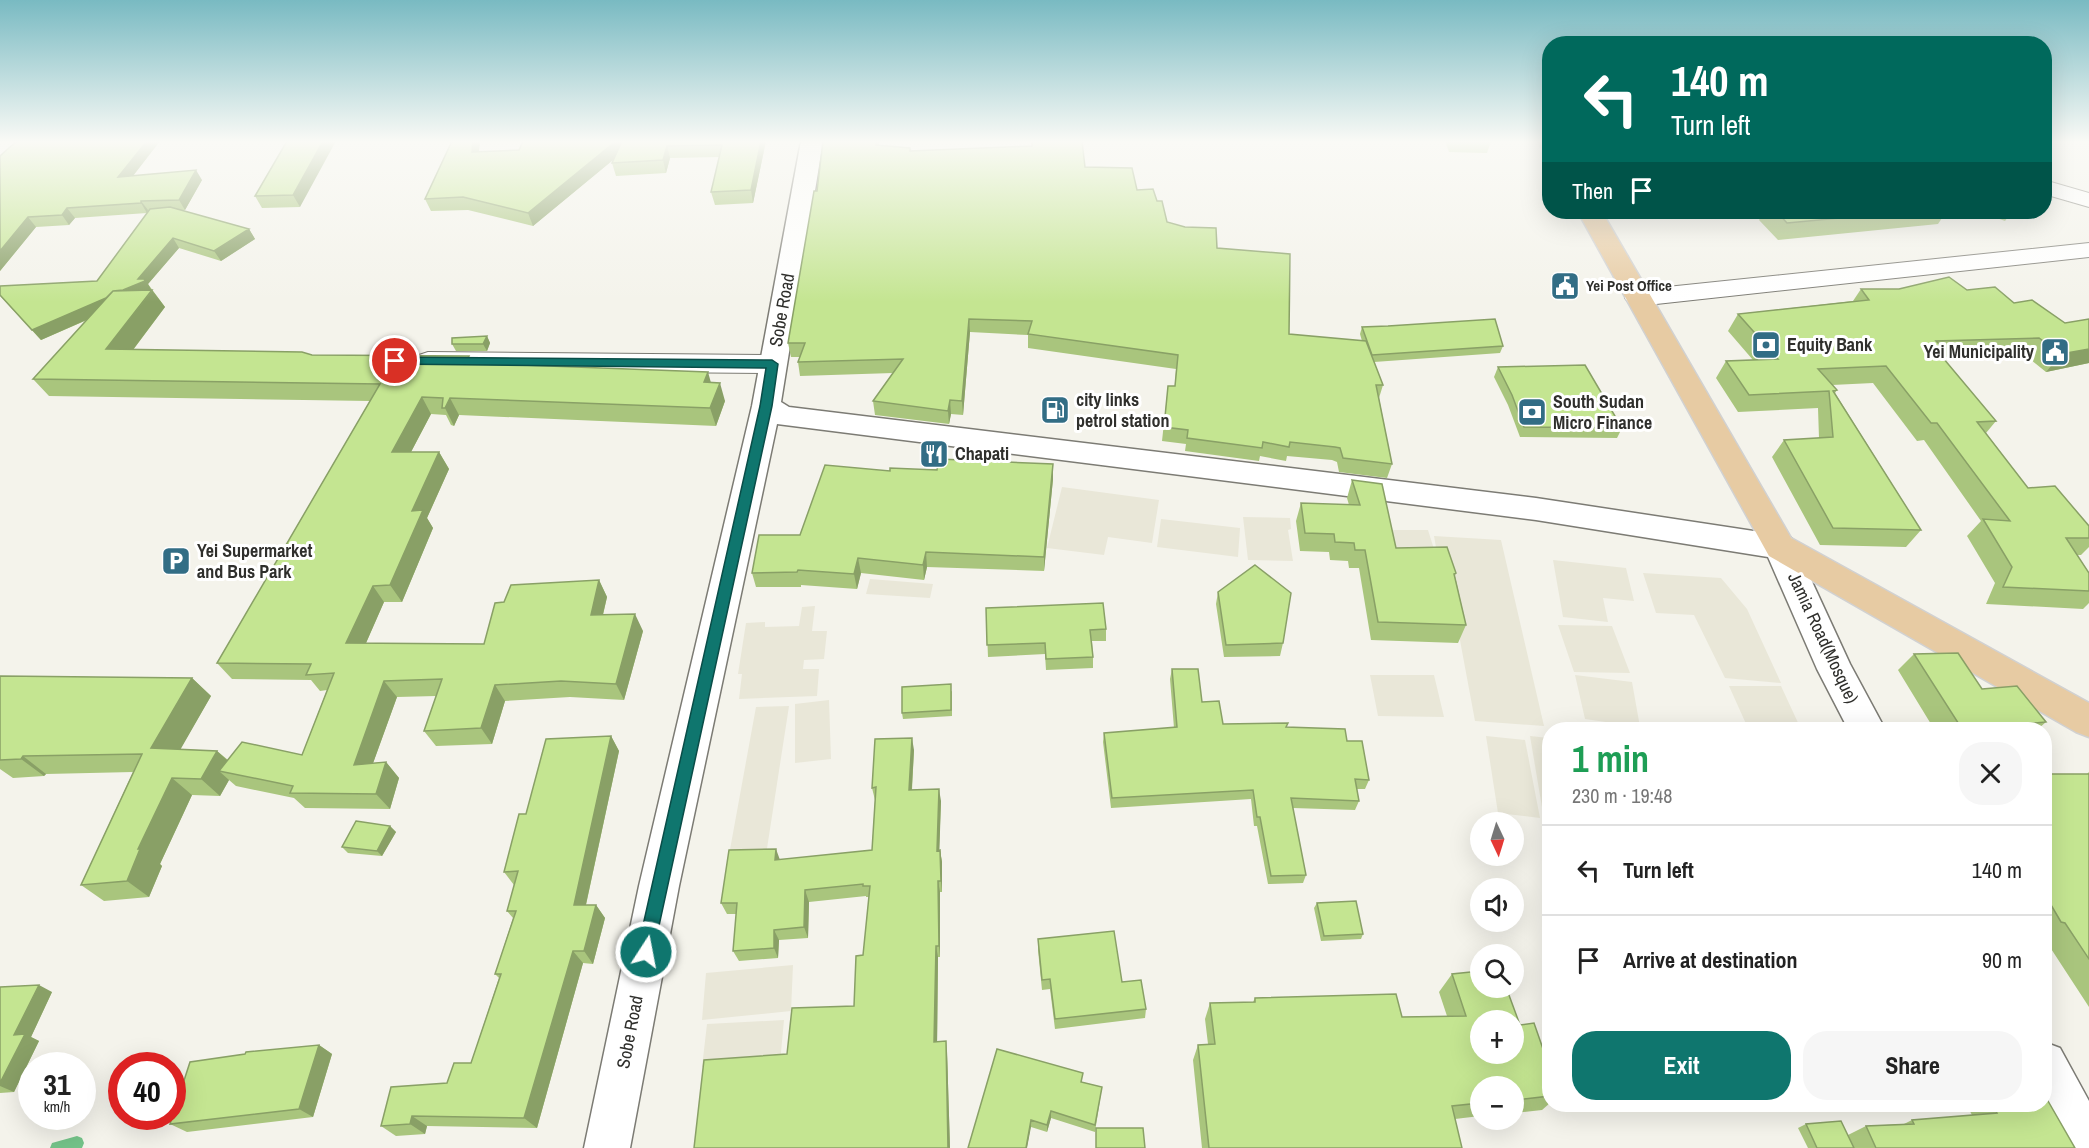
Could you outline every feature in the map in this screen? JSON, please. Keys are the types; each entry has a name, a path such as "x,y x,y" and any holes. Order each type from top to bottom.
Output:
{"main road":[{"path":"1594,219 1780,547 2089,721"}],"street":[{"name":"Sobe Road","path":"607,1148 659,886 766,406 802,195"},
{"path":"2070,195 2089,200"},
{"path":"1638,298 2089,250"},
{"path":"406,361 772,364"},
{"path":"766,406 782,416 1536,509 1780,547"},
{"name":"Jamia Road(Mosque)","path":"1780,547 1835,669 1863,722"},
{"path":"2052,1079 2089,1148"}],"shaded area":[{"path":"1062,487 1159,500 1152,543 1108,537 1104,555 1047,548"},
{"path":"1243,517 1290,518 1291,529 1288,530 1293,561 1248,560"},
{"path":"1161,519 1240,528 1238,557 1157,547"},
{"path":"1386,530 1428,530 1438,562 1395,563"},
{"path":"1434,536 1501,540 1543,722 1542,726 1475,721 1446,565 1439,564"},
{"path":"1553,560 1626,568 1634,601 1603,598 1608,622 1563,617"},
{"path":"1643,573 1721,578 1747,609 1781,683 1725,678 1694,615 1656,613"},
{"path":"870,579 933,584 930,598 866,594"},
{"path":"815,606 812,631 827,631 824,659 804,660 803,669 819,669 817,696 739,699 742,674 738,674 746,623 765,622 765,627 799,626 802,607"},
{"path":"1558,625 1612,626 1630,673 1574,672"},
{"path":"1370,675 1434,675 1444,717 1378,716"},
{"path":"1575,675 1632,682 1639,722 1606,722 1585,719"},
{"path":"1729,686 1781,686 1798,722 1745,722"},
{"path":"829,700 831,759 795,763 795,704"},
{"path":"789,706 766,855 729,855 756,707"},
{"path":"1486,736 1525,740 1540,818 1524,816 1524,812 1498,812"},
{"path":"1530,736 1542,737 1542,807"},
{"path":"793,965 791,1011 702,1020 706,973"},
{"path":"784,1020 780,1063 702,1067 707,1024"}],"building":[{"path":"0,195 182,195 179,200 67,208 62,215 28,217 0,251"},
{"path":"256,195 293,195 293,195"},
{"path":"427,195 551,195 528,213 463,197 425,199"},
{"path":"813,195 1155,195 1157,201 1162,201 1167,222 1185,227 1216,228 1217,248 1290,254 1289,334 1366,341 1383,385 1376,385 1392,464 1343,458 1340,448 1335,447 1290,442 1289,447 1263,442 1262,448 1187,438 1188,430 1164,427 1168,386 1175,386 1178,355 1028,334 1032,321 969,319 962,401 950,400 948,411 873,401 903,359 798,362 805,343 788,343"},
{"path":"170,207 249,229 214,251 173,238 138,279 145,281 123,290 113,291 106,298 32,330 0,295 0,286 97,281 150,209"},
{"path":"1783,219 1830,219 1787,223"},
{"path":"1949,277 1967,290 1995,287 2014,303 2032,300 2065,323 2089,319 2089,349 2061,354 2039,338 1936,341 1941,346 1933,346 1996,421 1977,422 2028,488 2055,486 2089,526 2089,538 2066,538 2089,573 2089,591 2003,587 2012,567 1983,519 2010,521 1937,423 1931,423 1886,366 1818,369 1837,390 1833,391 1921,530 1833,528 1784,440 1833,437 1829,391 1749,395 1726,361 1778,359 1738,314 1869,300 1861,289 1899,289"},
{"path":"152,290 106,349 302,352 312,355 469,356 465,363 708,372 704,382 720,383 710,408 450,398 445,408 442,408 443,398 422,397 392,452 439,452 412,511 423,510 390,585 373,586 346,643 484,644 495,603 504,602 511,585 599,580 591,615 635,614 616,684 561,681 495,685 481,728 424,731 442,679 384,681 354,765 386,762 376,794 290,793 293,786 219,771 242,742 302,755 334,673 306,675 311,664 217,663 380,384 33,379 113,291"},
{"path":"1495,319 1503,346 1372,355 1362,327 1388,326"},
{"path":"487,336 483,344 452,344 452,338"},
{"path":"1585,365 1622,428 1524,427 1498,367"},
{"path":"939,459 1053,464 1044,557 926,552 923,565 858,558 854,574 798,570 797,572 752,573 759,535 800,535 825,465 890,471 890,468 937,470"},
{"path":"1352,480 1382,484 1396,548 1447,547 1456,573 1454,574 1466,625 1378,622 1365,550 1355,550 1354,543 1335,542 1334,534 1305,533 1301,503 1360,505"},
{"path":"1255,565 1291,593 1283,643 1226,645 1218,592"},
{"path":"1103,603 1106,629 1090,630 1093,657 1046,659 1045,643 987,645 986,608"},
{"path":"1958,653 1982,689 2017,686 2046,722 1958,722 1914,654"},
{"path":"1172,669 1198,669 1202,702 1219,701 1223,724 1288,723 1286,727 1345,729 1347,741 1362,741 1369,780 1355,779 1359,801 1291,798 1306,875 1271,876 1253,790 1112,798 1104,733 1177,727"},
{"path":"0,676 192,678 151,748 217,751 201,779 172,778 138,849 140,849 127,881 81,885 142,754 23,756 21,759 0,760"},
{"path":"951,684 951,710 902,713 902,687"},
{"path":"611,736 574,905 596,905 584,951 573,951 524,1118 412,1116 410,1124 381,1126 391,1087 447,1083 454,1063 471,1063 501,974 495,974 516,911 507,911 518,871 504,872 519,814 526,814 546,739"},
{"path":"912,738 909,790 939,789 937,851 940,850 941,881 938,881 939,946 936,946 934,1042 946,1041 948,1148 694,1148 704,1060 787,1054 792,1008 854,1006 856,956 863,955 870,886 863,886 863,884 805,890 804,927 774,930 774,948 733,951 737,903 721,903 729,850 776,849 775,860 872,850 876,787 872,788 875,739"},
{"path":"2052,774 2089,774 2089,959 2065,923 2061,922 2052,907"},
{"path":"356,821 390,826 377,851 342,847"},
{"path":"1356,901 1363,934 1324,936 1317,903"},
{"path":"1114,931 1122,982 1141,980 1146,1009 1055,1019 1050,979 1042,980 1038,939"},
{"path":"1470,972 1470,998 1510,998 1514,1010 1470,1010 1470,1064 1524,1064 1524,1024 1534,1023 1542,1046 1542,1097 1524,1099 1524,1076 1470,1076 1470,1104 1452,1106 1462,1148 1209,1148 1198,1045 1215,1044 1210,1003 1255,1002 1255,998 1396,994 1402,1017 1466,1016 1452,974"},
{"path":"39,985 14,1035 25,1034 0,1083 0,987"},
{"path":"319,1045 299,1109 186,1122 186,1074 190,1062 246,1052"},
{"path":"997,1049 1083,1073 1081,1082 1102,1087 1095,1125 1051,1111 1047,1125 1031,1120 1026,1148 968,1148"},
{"path":"2052,1108 2075,1148 1876,1148 1866,1126 1914,1124 1912,1120 1997,1113 2052,1112"},
{"path":"1841,1121 1854,1148 1817,1148 1806,1124"},
{"path":"1096,1128 1143,1128 1145,1148 1096,1148"}],"waterway":[{"path":"57,1148 77,1143"}],"place":[{"name":"Yei Post Office","path":"1565,286"},
{"name":"Equity Bank","path":"1766,345"},
{"name":"Yei Municipality","path":"2055,352"},
{"name":"city links petrol station","path":"1055,410"},
{"name":"South Sudan Micro Finance","path":"1532,412"},
{"name":"Chapati","path":"934,454"},
{"name":"Yei Supermarket and Bus Park","path":"176,561"}],"route":[{"path":"395,361 772,364 766,406 646,952"}]}
